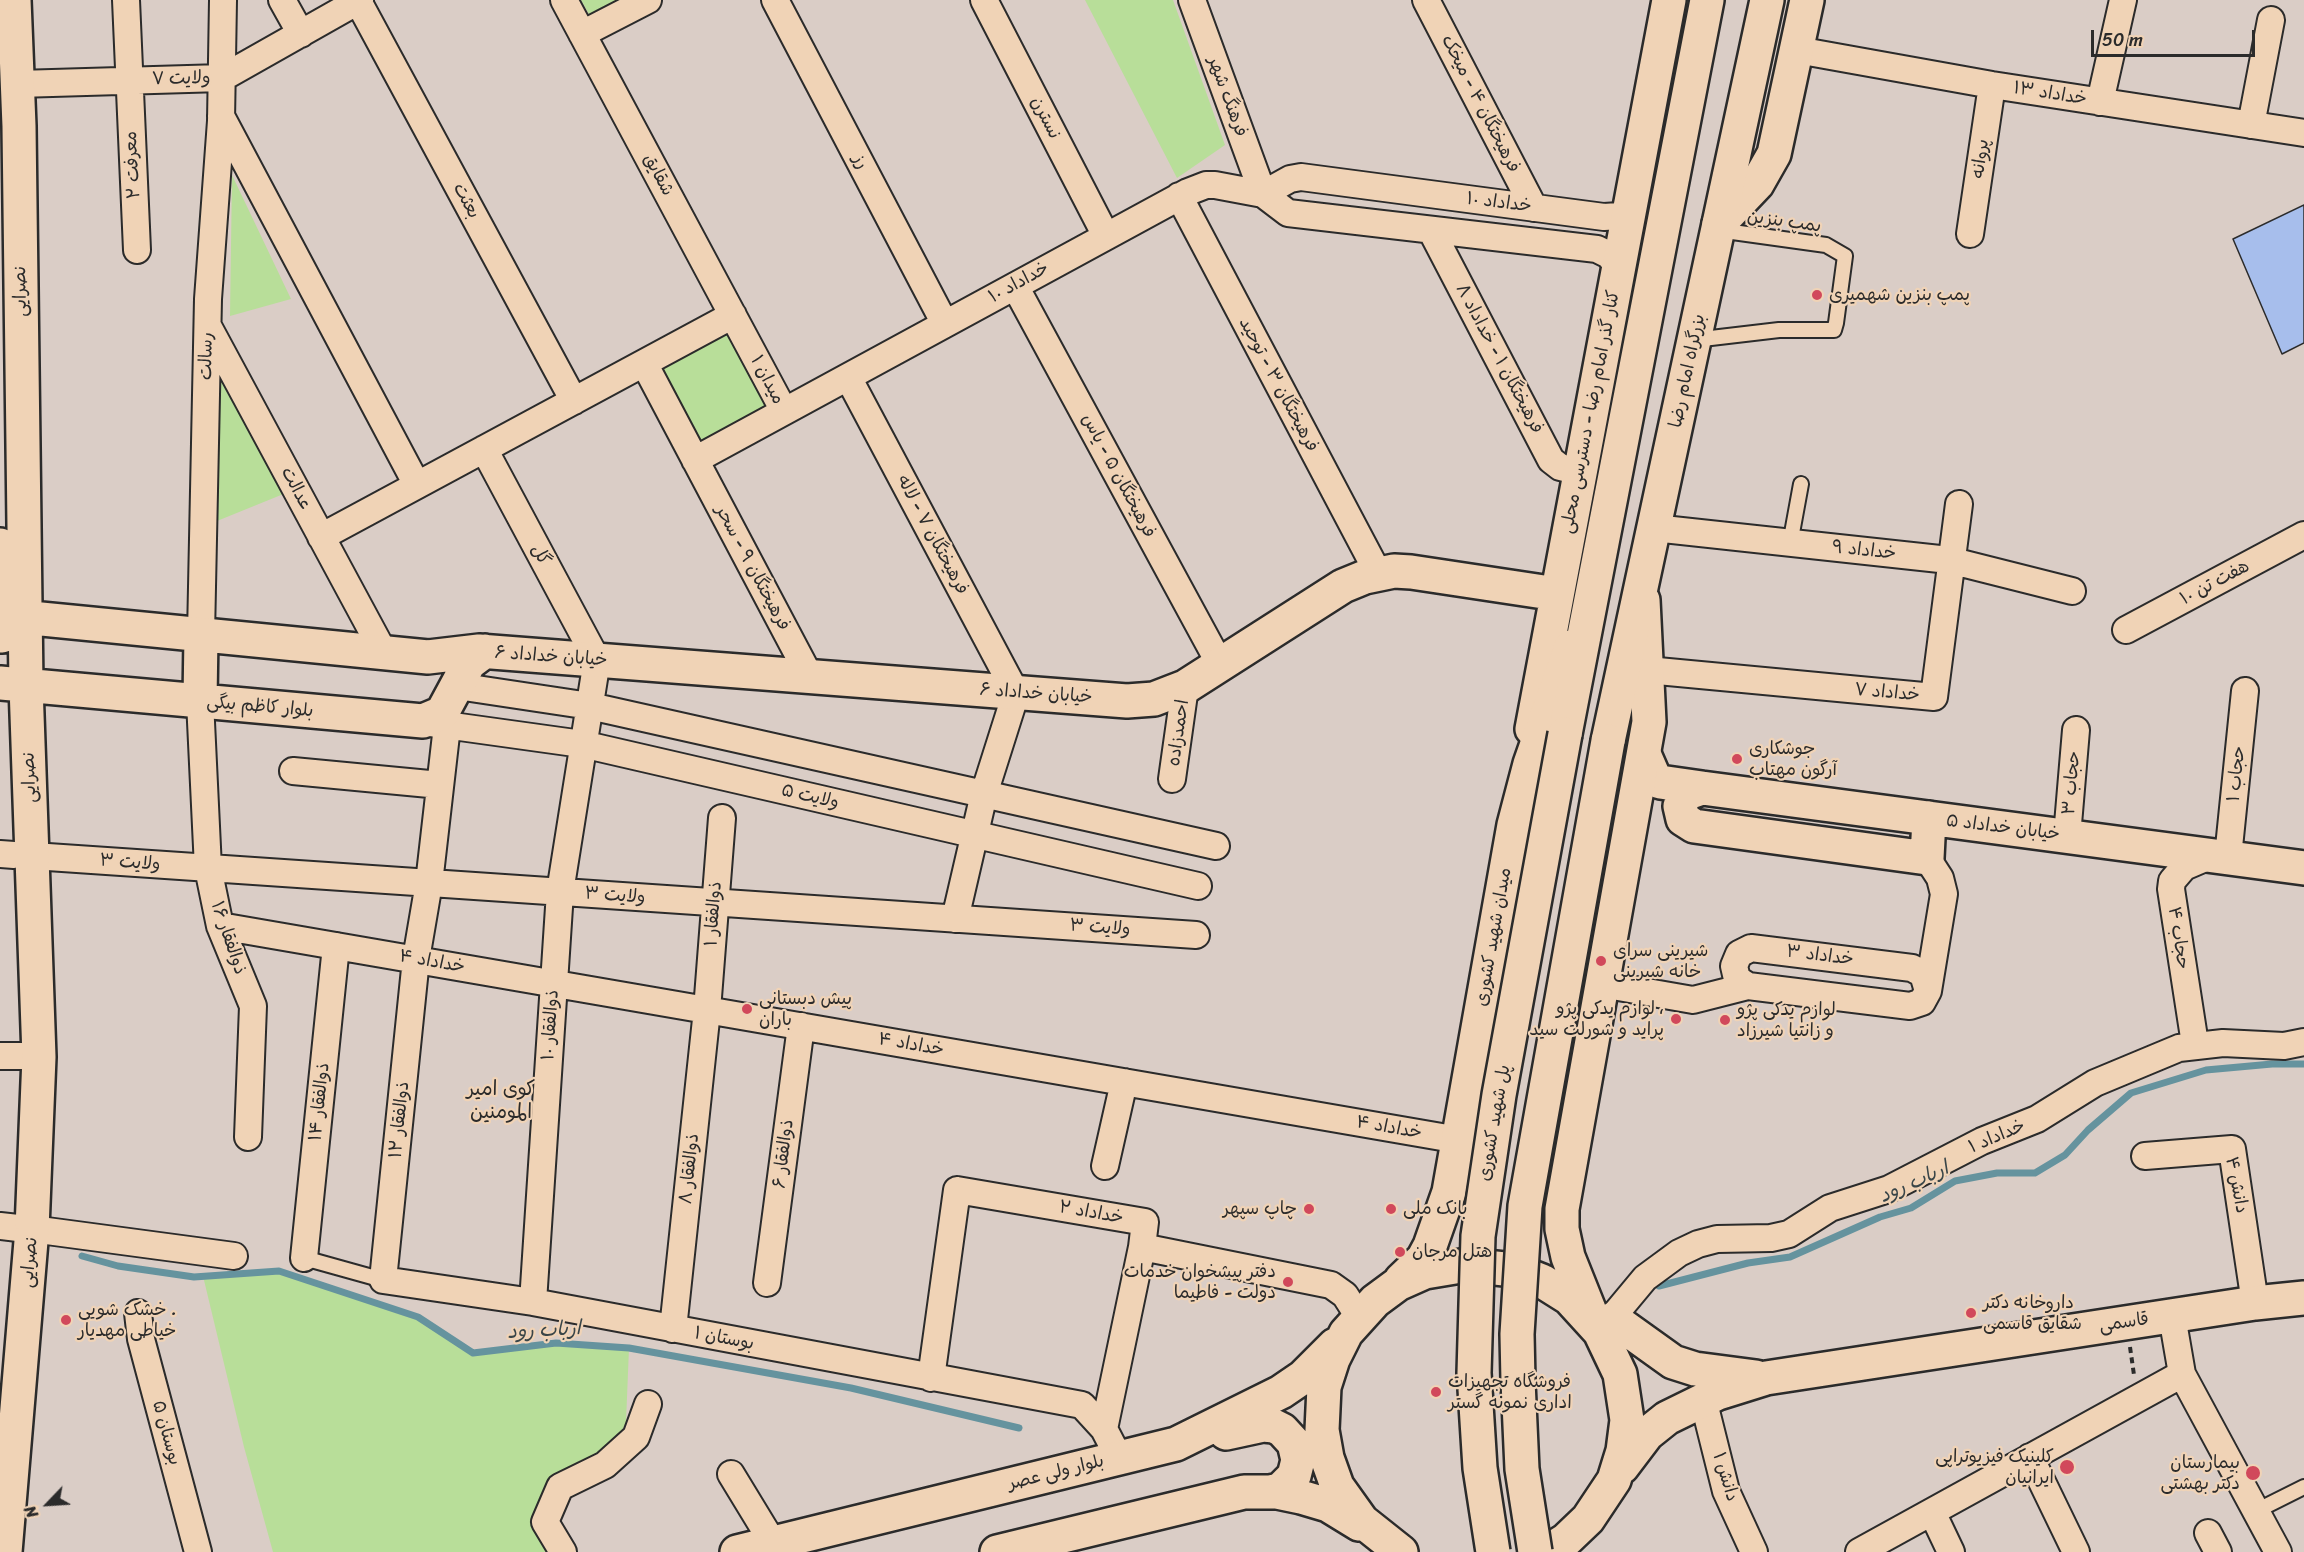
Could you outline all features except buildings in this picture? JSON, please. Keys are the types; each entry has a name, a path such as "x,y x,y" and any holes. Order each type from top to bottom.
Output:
{"main road":[{"name":"نصرایی","path":"5,1552 17,1228 39,1057 16,855 10,684 9,616 18,84 14,0"},
{"name":"کنار گذر امام رضا - دسترسی محلی","path":"1514,825 1669,0"},
{"path":"1597,571 1707,0"},
{"name":"بزرگراه امام رضا","path":"1535,1552 1522,1468 1517,1334 1523,1226 1537,1131 1608,741 1767,0"},
{"path":"1719,227 1757,184 1774,154 1807,0"},
{"path":"1629,403 1634,284 1665,109 1661,38"},
{"path":"0,545 9,616 422,656 482,651"},
{"name":"پل شهید کشوری","path":"1493,1552 1480,1468 1474,1373 1478,1236 1499,1095 1597,571"},
{"name":"میدان شهید کشوری","path":"1395,1548 1362,1521 1344,1498 1331,1472 1324,1444 1321,1415 1324,1387 1333,1359 1353,1325 1423,1259 1440,1221 1449,1192 1459,1140 1514,825 1530,764 1597,571"},
{"name":"خیابان خداداد ۶","path":"482,651 1127,701 1154,699 1185,687 1343,586 1377,573 1410,572 1557,594"},
{"name":"میدان شهید کشوری","path":"1586,1552 1623,1451 1626,1404 1620,1374 1602,1325 1572,1270 1564,1243 1562,1209 1649,722 1642,583"},
{"path":"200,702 201,634"},
{"path":"433,724 428,720 442,713 469,663 482,651"},
{"path":"422,656 457,686"},
{"name":"بلوار کاظم بیگی","path":"10,684 433,724"},
{"name":"خیابان خداداد ۵","path":"1644,754 1654,777 1660,782 2304,868"},
{"path":"1702,788 1685,794 1680,806 1683,819 1694,826 1927,858 1929,818"},
{"path":"0,1466 17,1228 11,1056 16,855"},
{"path":"1449,1192 1452,1208 1467,1232 1485,1243 1506,1247 1520,1246 1544,1232 1553,1221 1565,1193"},
{"name":"میدان شهید کشوری","path":"1386,1292 1411,1278 1439,1268 1467,1265 1498,1267 1528,1275 1556,1289 1602,1325"},
{"name":"قاسمی","path":"1766,1378 2255,1303 2304,1298"},
{"name":"بلوار ولی عصر","path":"737,1552 1176,1444 1258,1406 1294,1384 1317,1365 1353,1325"},
{"path":"1602,1325 1673,1362 1695,1369 1766,1378"},
{"path":"1610,1487 1635,1447 1657,1425 1703,1399 1766,1378"},
{"path":"1176,1444 1263,1425 1282,1430 1297,1451 1297,1468 1288,1483 1270,1492"},
{"name":"میدان شهید کشوری","path":"1547,1552 1578,1530 1610,1487"},
{"path":"997,1552 1230,1494 1270,1492 1301,1497 1328,1506 1395,1548"}],"street":[{"name":"معرفت ۲","path":"126,0 137,250"},
{"name":"رسالت","path":"201,634 208,326 221,116 223,0"},
{"path":"282,0 301,34"},
{"name":"شقایق","path":"564,0 733,315"},
{"path":"582,34 648,0"},
{"name":"رز","path":"775,0 945,324"},
{"name":"نسترن","path":"984,0 1106,236"},
{"name":"فرهنگ شهر","path":"1192,0 1263,194"},
{"name":"فرهیختگان ۴ - میخک","path":"1426,0 1534,208"},
{"path":"2100,102 2123,0"},
{"name":"ولایت ۷","path":"18,84 222,78 359,1"},
{"name":"بعثت","path":"359,1 573,401"},
{"path":"2251,125 2271,20"},
{"name":"خداداد ۱۳","path":"1797,50 1992,85 2304,133"},
{"name":"پروانه","path":"1970,234 1992,85"},
{"path":"221,116 417,485"},
{"name":"خداداد ۱۰","path":"1263,194 1290,179 1301,177 1611,218 1629,208"},
{"name":"خداداد ۱۰","path":"784,411 1179,196 1206,185 1263,194 1288,213 1598,249 1609,255 1618,267"},
{"name":"فرهیختگان ۳ - توحید","path":"1179,196 1377,573"},
{"name":"فرهیختگان ۱ - خداداد ۸","path":"1431,230 1551,460 1560,467 1580,472"},
{"name":"فرهیختگان ۵ - یاس","path":"1015,286 1221,666"},
{"path":"321,537 733,315"},
{"name":"میدان ۱","path":"695,460 784,411 733,315"},
{"name":"عدالت","path":"208,326 384,653"},
{"path":"644,363 695,460"},
{"name":"فرهیختگان ۷ - لاله","path":"848,376 1016,693"},
{"name":"گل","path":"484,449 597,660"},
{"name":"فرهیختگان ۹ - سحر","path":"695,460 810,677"},
{"name":"خداداد ۷","path":"1647,670 1934,697 1949,560 1959,504"},
{"name":"خداداد ۹","path":"1654,528 1949,560 2072,591"},
{"name":"هفت تن ۱۰","path":"2126,630 2304,535"},
{"name":"ذوالفقار ۱۰","path":"533,1302 560,892 597,660"},
{"path":"457,686 590,706 1216,846"},
{"name":"احمدزاده","path":"1172,779 1185,687"},
{"name":"حجاب ۱","path":"2220,856 2246,690"},
{"path":"955,919 973,834 1016,693"},
{"name":"ذوالفقار ۱۶","path":"200,702 208,868 220,926 253,1006 248,1137"},
{"name":"ولایت ۵","path":"433,724 582,744 1198,886"},
{"name":"ذوالفقار ۱۲","path":"383,1280 416,959 429,883 440,785 433,724"},
{"name":"حجاب ۳","path":"2067,836 2076,730"},
{"path":"293,771 440,785"},
{"name":"ذوالفقار ۱","path":"707,1010 722,819"},
{"name":"ولایت ۳","path":"16,855 1196,935"},
{"name":"حجاب ۴","path":"2195,1044 2171,889 2172,881 2184,867 2220,856"},
{"path":"1601,984 1693,1000 1749,986 1910,1006 1922,1002 1928,991 1944,894 1940,878 1927,858"},
{"name":"خداداد ۴","path":"220,926 1459,1140"},
{"name":"ذوالفقار ۱۴","path":"303,1258 336,946"},
{"name":"خداداد ۳","path":"1749,986 1737,979 1734,966 1739,954 1757,948 1912,968 1923,974 1928,991"},
{"name":"ذوالفقار ۸","path":"673,1329 707,1010"},
{"name":"ذوالفقار ۶","path":"767,1283 801,1026"},
{"name":"خداداد ۱","path":"1602,1325 1645,1278 1689,1248 1717,1239 1771,1238 1789,1234 1830,1208 1890,1189 1993,1136 2027,1124 2105,1078 2179,1048 2195,1044 2284,1046 2304,1042"},
{"path":"1105,1166 1124,1082"},
{"name":"دانش ۴","path":"2145,1156 2232,1149 2255,1303"},
{"name":"خداداد ۲","path":"931,1378 957,1190 1145,1222 1142,1247"},
{"path":"17,1228 234,1256"},
{"path":"1104,1429 1142,1247 1332,1285 1345,1295 1353,1325"},
{"name":"بوستان ۱","path":"383,1280 533,1302 1082,1405 1104,1429 1119,1458"},
{"name":"بوستان ۵","path":"138,1313 141,1339 198,1552"},
{"path":"2172,1316 2182,1374 2278,1552"},
{"path":"1859,1552 2182,1374"},
{"name":"دانش ۱","path":"1703,1399 1726,1491 1754,1552"},
{"path":"563,1552 545,1522 560,1486 605,1466 636,1437 648,1404"},
{"path":"2030,1458 2076,1552"},
{"path":"731,1474 773,1543"},
{"path":"1932,1512 1951,1552"}],"lane":[{"name":"پمپ بنزین","path":"1695,340 1779,330 1834,330 1836,322 1845,256 1826,245 1719,227"},
{"path":"1790,544 1801,484"},
{"name":"بوستان ۱","path":"303,1258 383,1280"},
{"path":"2256,1511 2304,1487"}],"path":[{"path":"2125,1323 2138,1398"}],"green space":[{"path":"581,0 619,0 590,16"},
{"path":"1085,0 1173,0 1225,145 1177,178"},
{"path":"232,175 291,299 230,316"},
{"path":"726,332 768,408 699,445 658,370"},
{"path":"218,349 286,493 217,521"},
{"path":"279,1271 418,1317 473,1353 559,1343 629,1348 626,1422 610,1461 559,1488 549,1552 273,1552 244,1447 203,1276"}],"waterway":[{"name":"ارباب رود","path":"1659,1286 1748,1263 1790,1257 1880,1217 1911,1208 1955,1181 1997,1173 2035,1173 2065,1155 2088,1130 2131,1093 2206,1070 2272,1064 2304,1064"},
{"name":"ارباب رود","path":"82,1256 118,1266 194,1277 279,1271 418,1317 473,1353 556,1343 629,1348 851,1388 1019,1428"}],"place":[{"name":"پمپ بنزین شهمیری","path":"1817,295"},
{"name":"جوشکاری آرگون مهتاب","path":"1737,759"},
{"name":"شیرینی سرای خانه شیرینی","path":"1601,961"},
{"name":"پیش دبستانی باران","path":"747,1009"},
{"name":"لوازم یدکی پژو ، پراید و شورلت سید","path":"1676,1019"},
{"name":"لوازم یدکی پژو و زانتیا شیرزاد","path":"1725,1020"},
{"name":"چاپ سپهر","path":"1309,1209"},
{"name":"بانک ملی","path":"1391,1209"},
{"name":"هتل مرجان","path":"1400,1252"},
{"name":"دفتر پیشخوان خدمات دولت - فاطیما","path":"1288,1282"},
{"name":"داروخانه دکتر شقایق قاسمی","path":"1971,1313"},
{"name":"خشک شویی . خیاطی مهدیار","path":"66,1320"},
{"name":"فروشگاه تجهیزات اداری نمونه گستر","path":"1436,1392"},
{"name":"کلینیک فیزیوتراپی ایرانیان","path":"2067,1467"},
{"name":"بیمارستان دکتر بهشتی","path":"2253,1473"}],"district":[{"name":"کوی امیر المومنین","path":"501,1102"}]}
